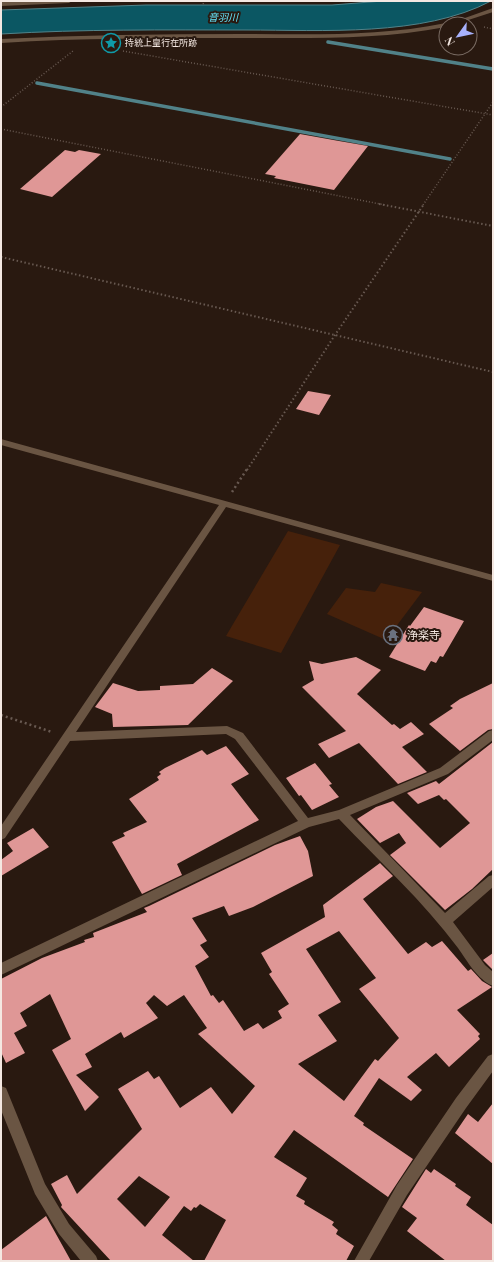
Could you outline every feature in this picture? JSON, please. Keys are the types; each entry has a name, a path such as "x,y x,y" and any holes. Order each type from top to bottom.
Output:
{"street":[{"path":"1,4 69,1"},
{"path":"475,16 493,10"},
{"path":"1,41 98,36 352,36 402,32 438,26"},
{"path":"1,442 493,578"},
{"path":"1,835 224,504"},
{"path":"66,737 227,730 239,736 306,823"},
{"path":"1,969 306,823 341,814 444,771 493,734"},
{"path":"341,814 445,921 481,969 493,980"},
{"path":"445,921 493,880"},
{"path":"361,1261 402,1190 461,1103 493,1060"},
{"path":"1,1093 40,1189 64,1229 91,1261"}],"path":[{"path":"1,107 80,46 98,36"},
{"path":"123,51 493,115"},
{"path":"224,504 493,102"},
{"path":"1,129 493,226"},
{"path":"1,257 493,372"},
{"path":"1,715 66,737"}],"shaded area":[{"path":"288,531 340,545 281,653 226,636"},
{"path":"381,583 422,592 386,640 327,614 346,588 375,592"}],"water":[{"name":"音羽川","path":"383,1 491,1 464,13 453,16 438,16 438,20 435,21 372,29 307,31 93,31 1,34 1,10 146,5 332,5"}],"building":[{"path":"300,134 368,146 334,190 274,178 276,176 265,174"},
{"path":"65,150 75,152 79,150 101,154 52,197 20,189"},
{"path":"308,391 331,395 319,415 296,409"},
{"path":"424,607 464,621 443,657 440,656 436,663 431,661 425,671 389,657 409,625 410,626"},
{"path":"356,657 381,670 357,694 392,725 394,724 400,729 411,722 424,734 402,747 427,772 398,784 359,743 329,758 318,744 346,731 302,687 314,680 309,661 322,664"},
{"path":"212,668 233,681 188,725 113,727 112,714 95,707 113,683 138,691 160,690 160,686 193,684"},
{"path":"493,683 493,729 488,730 460,751 429,724 453,708 450,706 460,699"},
{"path":"493,742 493,869 472,889 445,910 390,855 406,843 399,833 380,843 357,819 376,807 393,801 440,848 470,823 446,799 444,800 439,795 418,804 407,793 436,781 439,784"},
{"path":"226,746 249,774 231,784 259,820 177,864 182,875 142,894 112,842 125,836 123,833 147,822 129,799 159,780 157,777 161,774 159,772 165,768 202,750 207,755"},
{"path":"315,763 332,784 329,785 339,797 312,810 301,795 299,796 286,778"},
{"path":"33,828 49,847 1,876 1,860 13,851 7,843"},
{"path":"300,836 308,851 313,876 253,907 229,916 224,906 192,918 207,941 200,945 209,957 195,966 211,996 213,995 219,1003 223,1000 244,1031 258,1023 263,1029 282,1018 278,1011 289,1004 269,974 272,972 261,953 325,917 323,905 380,863 393,876 363,899 408,954 426,942 432,947 442,941 468,971 471,969 482,981 492,987 457,1010 480,1034 478,1036 480,1039 449,1067 436,1053 407,1077 422,1090 411,1101 379,1078 354,1116 364,1123 363,1125 413,1159 388,1197 294,1130 274,1157 307,1178 296,1196 305,1201 304,1204 334,1222 332,1225 338,1230 336,1234 354,1246 346,1261 204,1261 226,1220 200,1204 196,1208 194,1207 191,1211 184,1206 162,1235 194,1261 111,1261 61,1207 62,1205 51,1184 67,1175 77,1194 142,1129 118,1089 148,1071 154,1079 159,1076 180,1108 211,1087 232,1114 255,1086 198,1034 207,1028 184,995 167,1006 154,995 146,1003 158,1018 124,1038 121,1032 85,1054 92,1067 76,1075 99,1097 85,1111 52,1050 71,1039 50,994 20,1013 27,1026 14,1033 25,1053 6,1063 1,1052 1,979 42,958 85,942 84,940 94,937 93,933 147,912 144,908 275,845","holes":["339,931 376,978 359,989 399,1038 378,1061 375,1059 344,1101 298,1064 337,1041 318,1015 341,1002 306,949","139,1176 170,1197 145,1227 117,1199"]},
{"path":"493,953 493,970 483,960"},
{"path":"493,1103 493,1164 455,1133 468,1114 478,1122"},
{"path":"426,1169 431,1173 434,1169 456,1184 455,1186 471,1197 466,1205 493,1225 493,1261 446,1261 407,1231 417,1218 402,1207"},
{"path":"46,1216 71,1261 1,1261 1,1250"}],"waterway":[{"path":"328,42 493,69"},
{"path":"37,83 450,159"}],"place":[{"name":"持統上皇行在所跡","path":"111,43"},
{"name":"浄楽寺","path":"393,635"}]}
